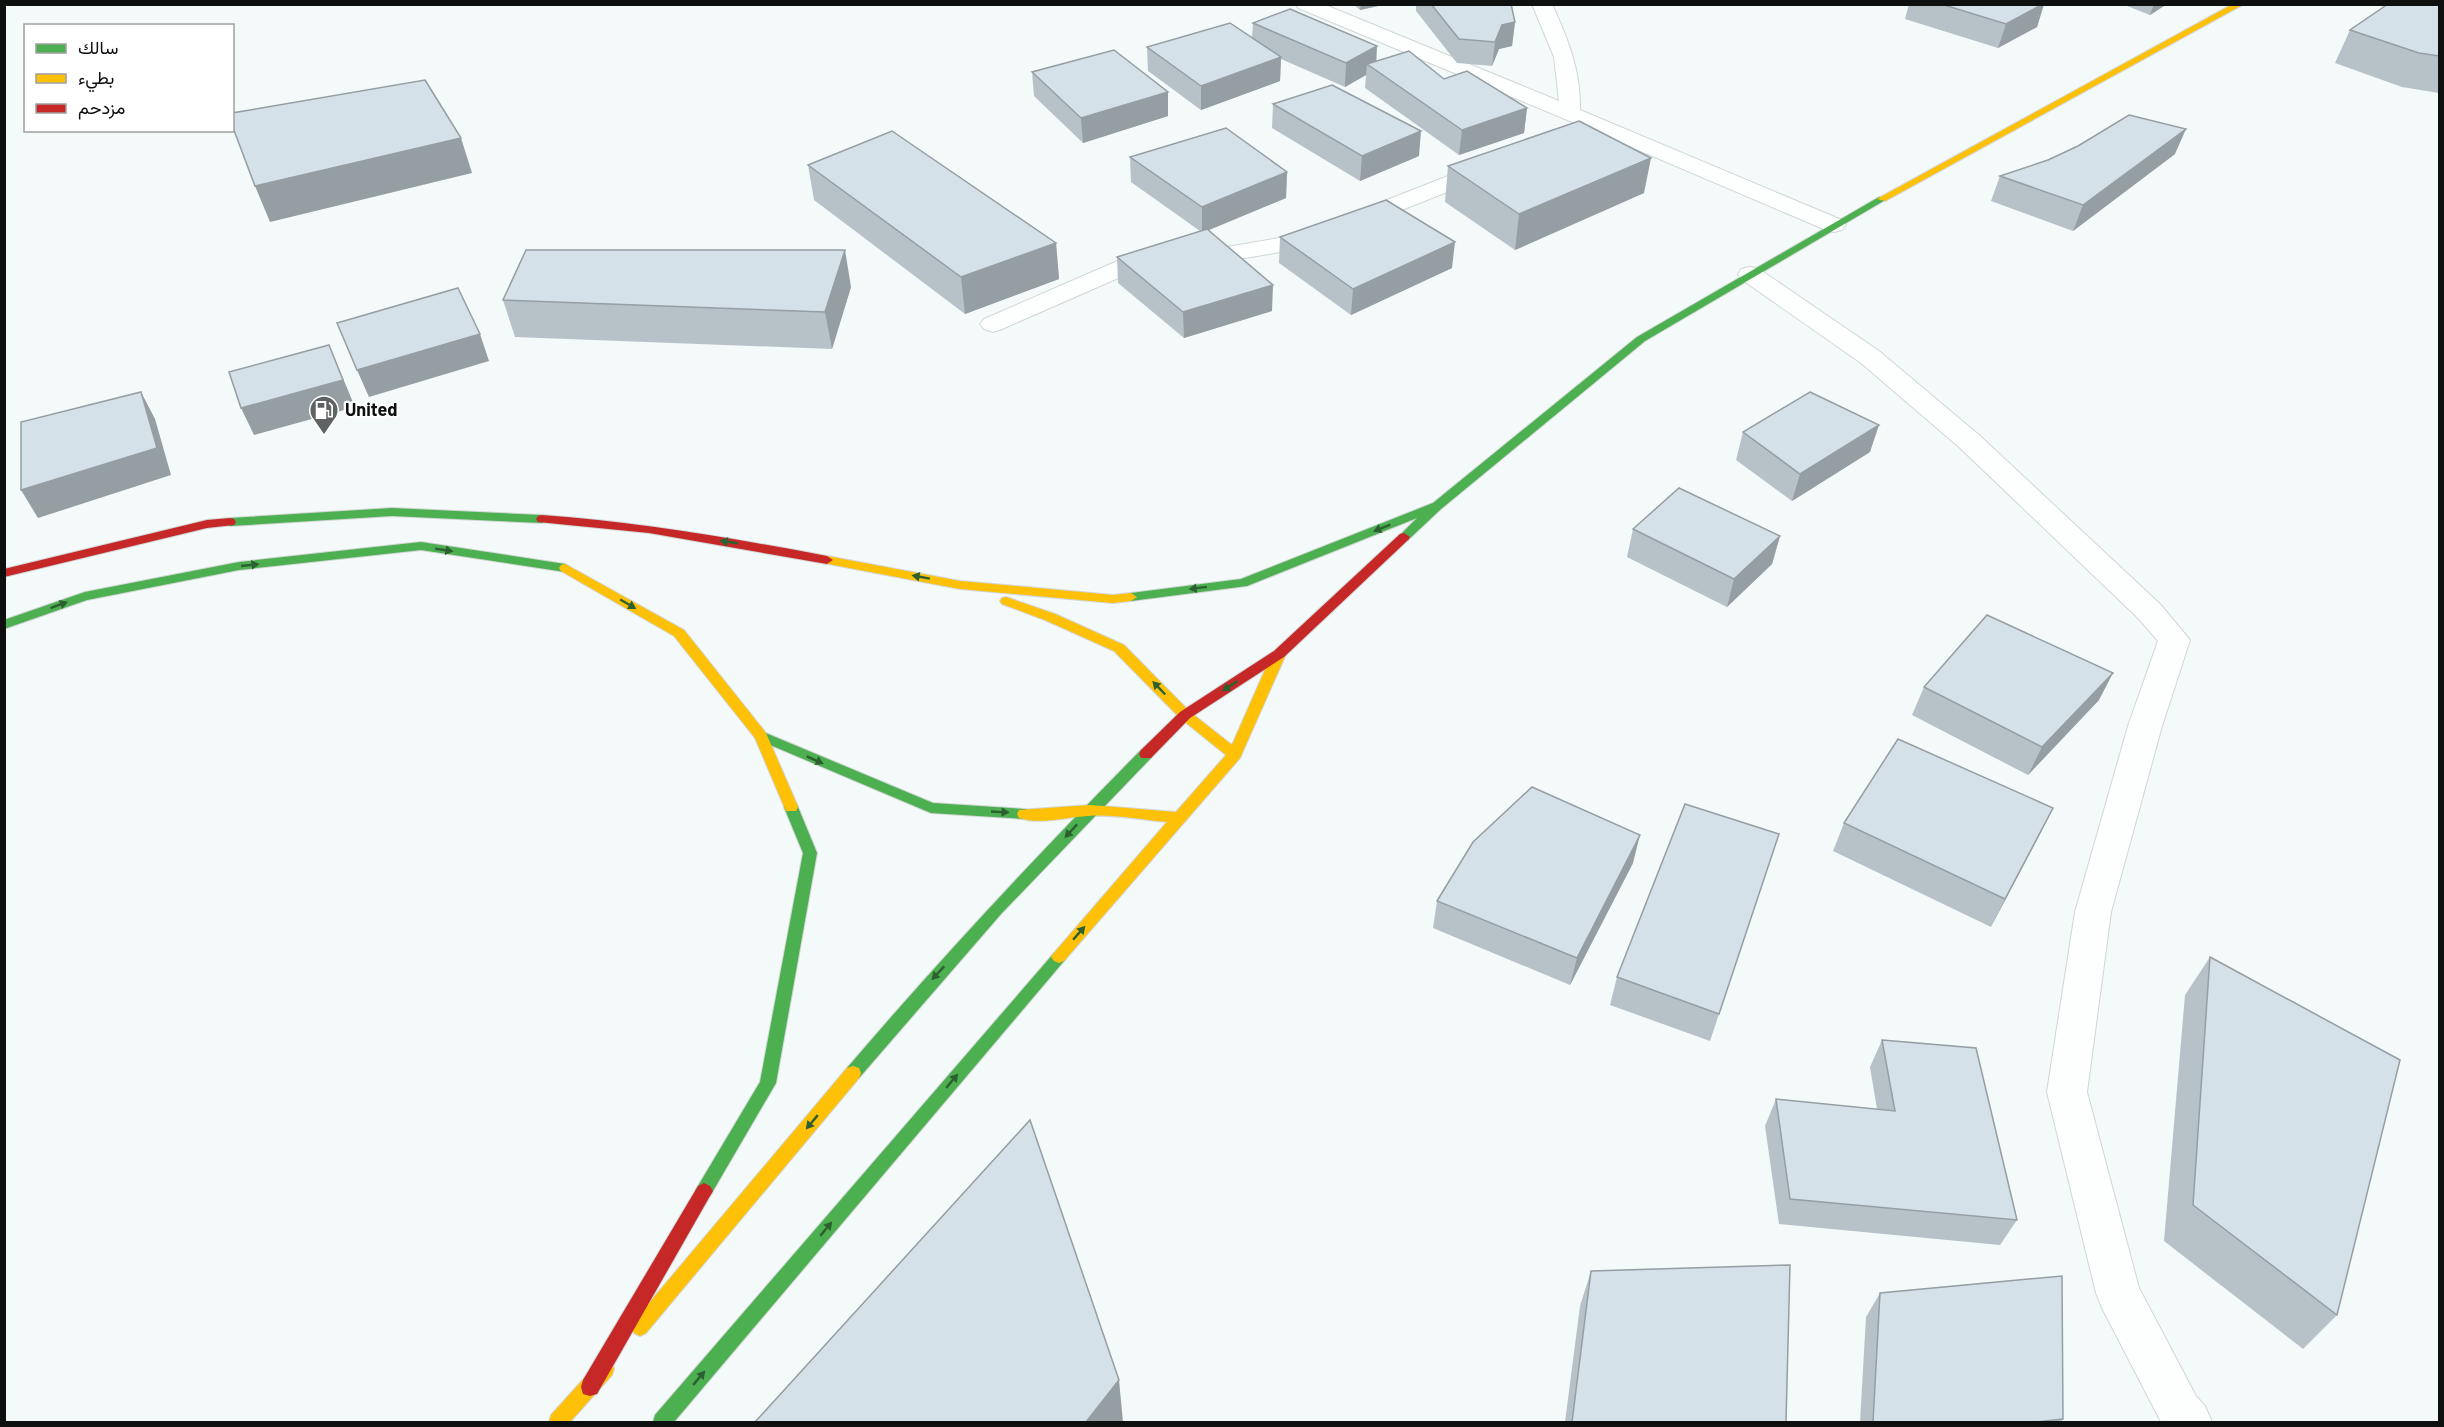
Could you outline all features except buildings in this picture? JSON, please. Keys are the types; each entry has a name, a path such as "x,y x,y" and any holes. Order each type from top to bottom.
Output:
{"main road":[{"path":"558,1422 590,1387 921,992 1090,810 1185,715 1280,654 1437,506 1641,339 1834,225 2240,4"},
{"path":"4,573 207,524 392,512 598,522 732,543 960,585 1113,599 1243,583 1437,506"},
{"path":"4,625 85,596 239,566 421,546 566,568 679,633 761,736 810,853 768,1083 590,1387"},
{"path":"960,585 1050,617 1119,648 1185,715 1235,754"},
{"path":"662,1422 1235,754 1280,654"},
{"path":"761,736 931,808 1045,815 1090,810 1178,818"}],"street":[{"path":"1305,4 1597,124 1834,225"},
{"path":"1542,4 1563,49 1569,69 1569,113"},
{"path":"993,324 1131,264 1160,257 1227,254 1283,245 1364,217 1597,124"},
{"path":"1750,274 1870,357 1969,441 2149,611 2174,640 2145,726 2093,912 2067,1092 2118,1293 2180,1412 2189,1422"}],"traffic: fast":[{"path":"1404,537 1437,506 1641,339 1882,199"},
{"path":"1131,597 1243,583 1437,506"},
{"path":"230,522 392,512 542,519"},
{"path":"4,625 85,596 239,566 421,546 565,568"},
{"path":"761,736 931,808 1024,814"},
{"path":"853,1073 996,910 1146,754"},
{"path":"704,1191 768,1083 810,853 791,807"},
{"path":"662,1422 1059,957"}],"traffic: slow":[{"path":"1882,199 2240,4"},
{"path":"827,560 960,585 1113,599 1131,597"},
{"path":"565,568 679,633 761,736 791,807"},
{"path":"1006,601 1050,617 1119,648 1185,715 1235,754"},
{"path":"1059,957 1235,754 1279,654"},
{"path":"1024,814 1045,815 1090,810 1178,818"},
{"path":"640,1327 853,1073"},
{"path":"558,1422 605,1369"}],"traffic: jam":[{"path":"542,519 649,529 827,560"},
{"path":"4,573 207,524 230,522"},
{"path":"1146,754 1185,715 1279,654 1404,537"},
{"path":"590,1387 704,1191"}],"place":[{"name":"United","path":"324,436"}]}
